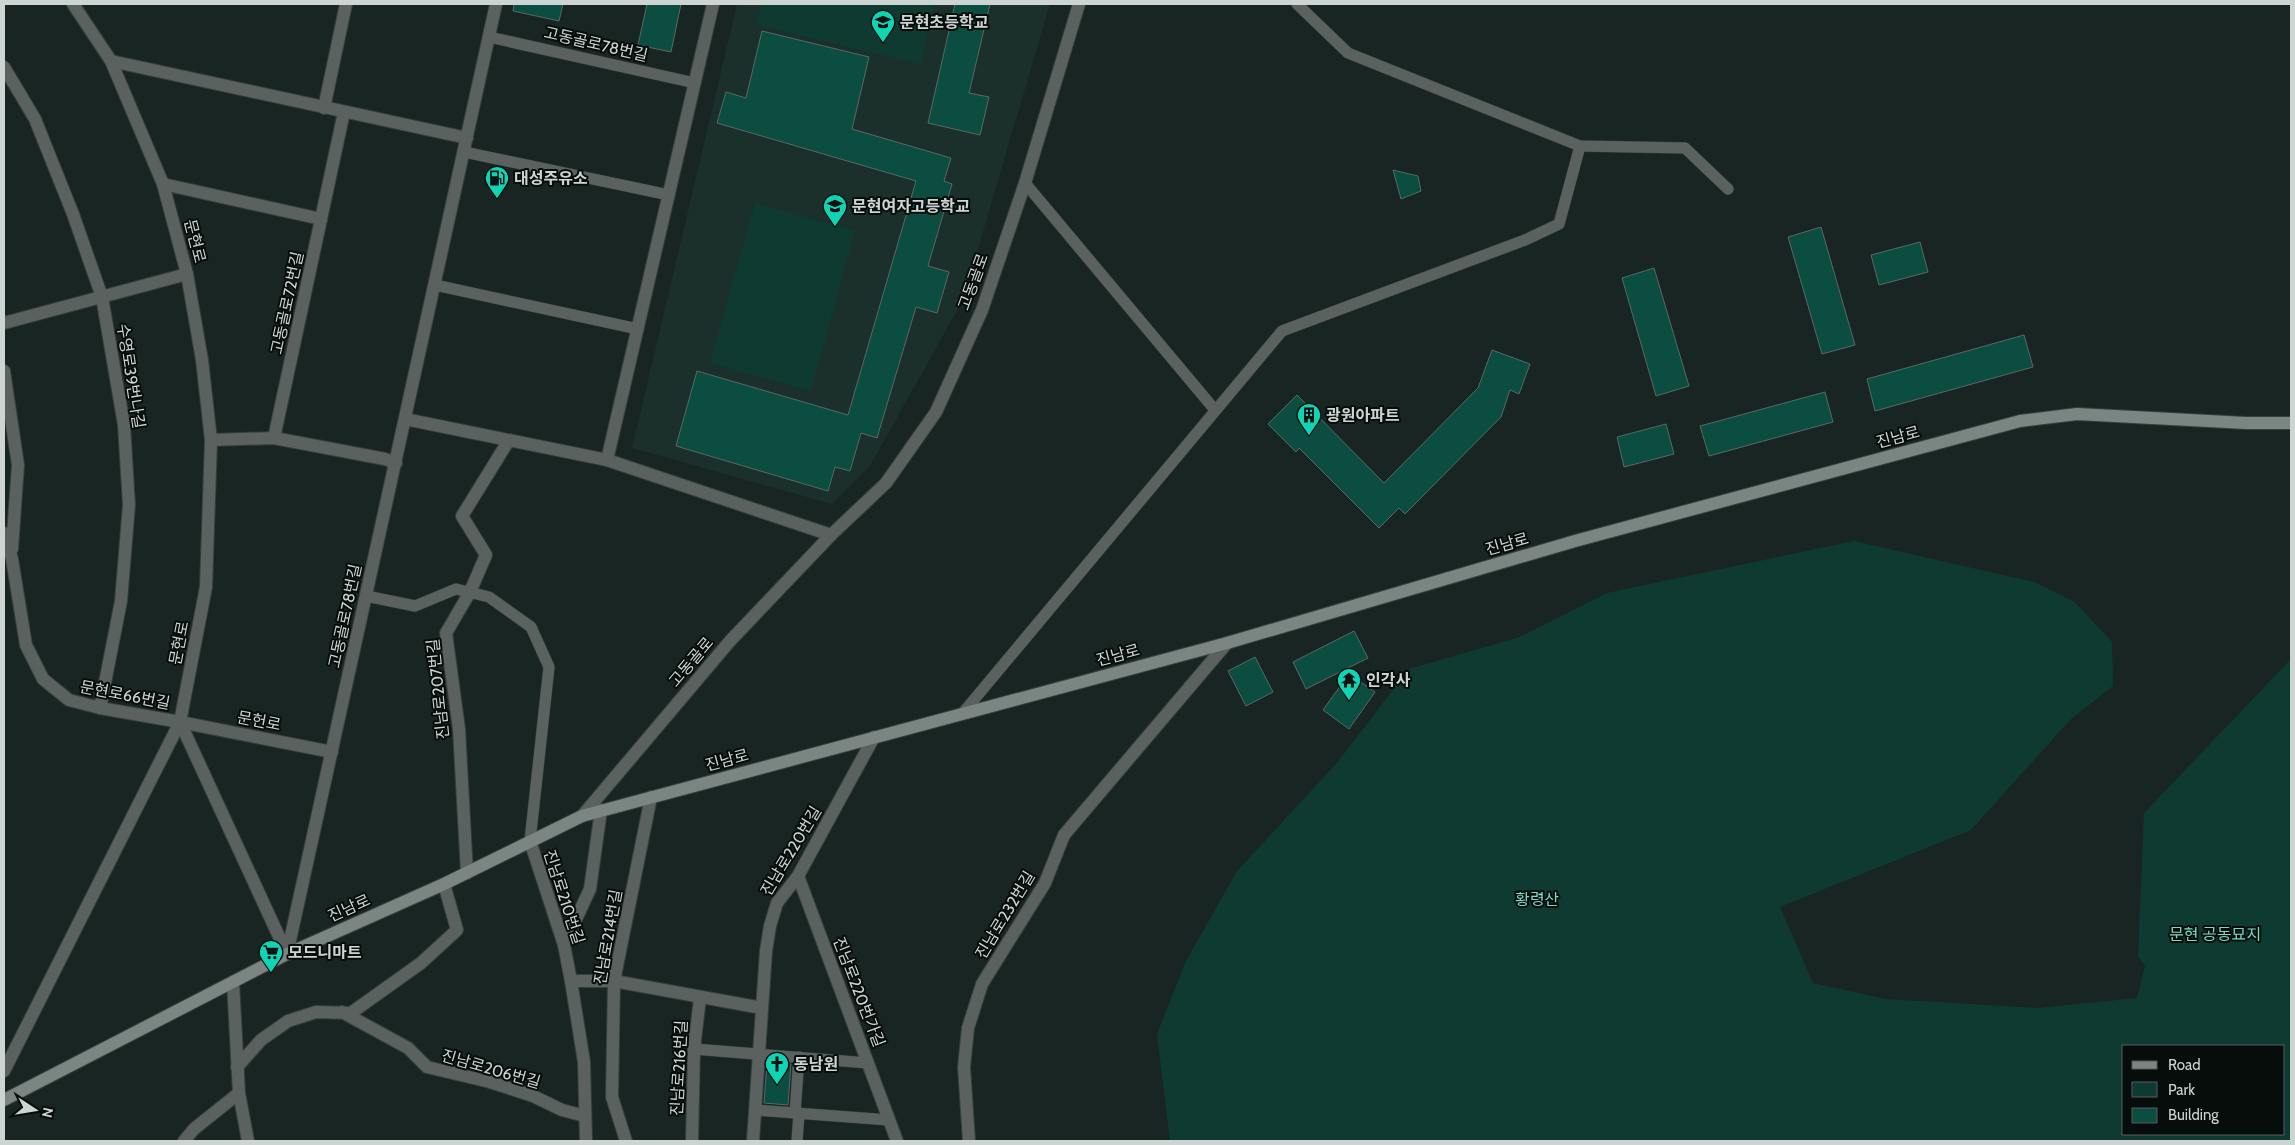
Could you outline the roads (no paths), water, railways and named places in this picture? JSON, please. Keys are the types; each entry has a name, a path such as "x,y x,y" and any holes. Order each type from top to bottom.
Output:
{"main road":[{"name":"진남로","path":"4,1100 287,954 444,884 582,816 601,810 1227,642 1576,541 2020,421 2077,414 2246,423 2291,423"}],"street":[{"name":"문현로","path":"4,1071 180,722 206,587 211,440 202,360 187,274 163,184 111,61 73,4"},
{"path":"324,108 346,4"},
{"name":"고동골로78번길","path":"287,954 496,4"},
{"path":"607,460 713,4"},
{"name":"고동골로","path":"582,816 730,641 831,535 886,483 936,412 982,310 1025,183 1079,4"},
{"path":"111,61 467,138"},
{"name":"수영로39번나길","path":"4,67 35,120 73,214 102,296 124,425 129,505 121,602 100,708"},
{"name":"고동골로72번길","path":"274,438 344,112"},
{"path":"163,184 321,219"},
{"path":"4,323 187,274"},
{"path":"4,371 18,465 12,559"},
{"path":"405,419 607,460 831,535"},
{"path":"211,440 274,438 385,459 396,463"},
{"name":"진남로207번길","path":"467,872 459,729 446,632 470,592 486,555 462,516 508,440"},
{"name":"문현로66번길","path":"4,533 12,559 26,644 43,678 68,700 100,708 180,722"},
{"name":"진남로232번길","path":"969,1141 964,1067 968,1028 982,984 1045,883 1064,835 1227,642"},
{"path":"180,722 287,954"},
{"name":"문헌로","path":"180,722 332,752"},
{"name":"진남로220번길","path":"753,1141 762,1008 770,926 777,903 798,876 874,737"},
{"name":"진남로214번길","path":"626,1141 612,1097 614,982 651,797"},
{"path":"564,945 590,889 601,810"},
{"name":"진남로210번길","path":"530,841 564,945 571,981 584,1062 586,1141"},
{"name":"진남로220번가길","path":"798,876 898,1141"},
{"name":"진남로206번길","path":"237,1067 261,1040 288,1021 316,1012 351,1013 421,963 457,930 444,884"},
{"path":"571,981 614,982 762,1008"},
{"path":"233,982 239,1093 247,1140"},
{"name":"진남로216번길","path":"692,1141 694,1049 700,998"},
{"name":"진남로206번길","path":"342,1012 408,1048 427,1067 490,1082 533,1096 562,1110 585,1116"},
{"path":"184,1141 194,1129 221,1105 239,1093"}],"lane":[{"path":"1297,4 1348,53 1580,146 1685,148 1728,189"},
{"name":"고동골로78번길","path":"489,37 695,83"},
{"path":"962,714 1282,331 1524,240 1560,224 1580,146"},
{"path":"464,152 669,195"},
{"path":"1025,183 1215,410"},
{"path":"435,285 638,329"},
{"path":"366,596 415,606 456,589 489,597 532,627 548,667 530,841"},
{"path":"694,1049 868,1063"},
{"path":"796,1141 799,1057"},
{"path":"755,1110 890,1120"}],"place":[{"name":"문현초등학교","path":"883,43"},
{"name":"대성주유소","path":"497,199"},
{"name":"문현여자고등학교","path":"835,227"},
{"name":"광원아파트","path":"1309,436"},
{"name":"인각사","path":"1349,701"},
{"name":"모드니마트","path":"271,973"},
{"name":"동남원","path":"777,1085"}],"park label":[{"name":"황령산","path":"1537,899"},
{"name":"문현 공동묘지","path":"2215,934"}]}
